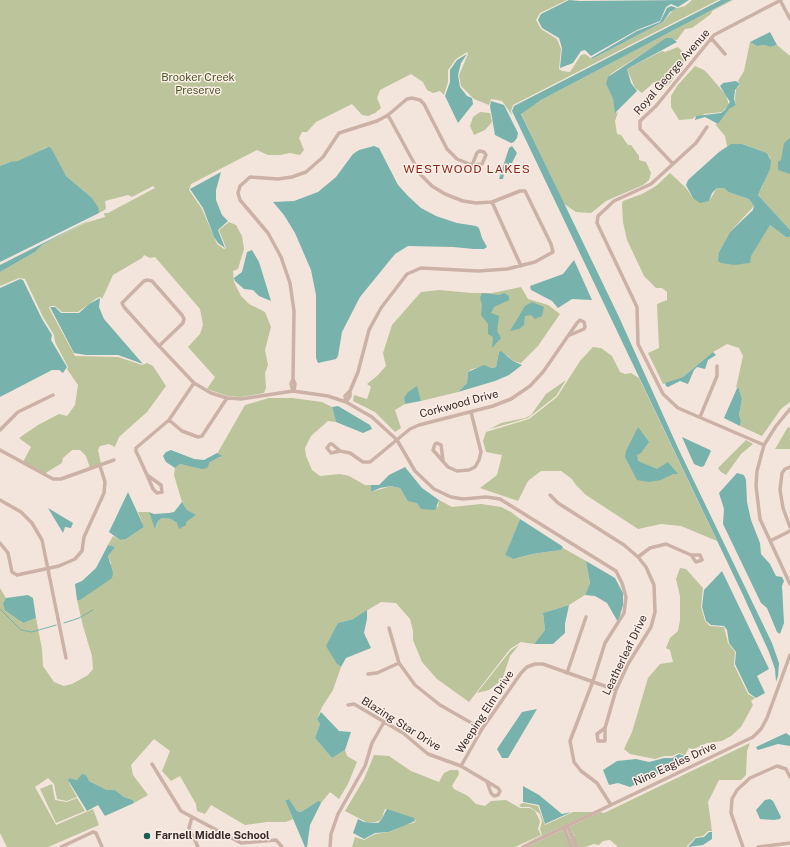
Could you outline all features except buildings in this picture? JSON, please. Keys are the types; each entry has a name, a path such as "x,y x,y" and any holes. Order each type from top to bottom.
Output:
{"street":[{"path":"781,0 790,19"},
{"name":"Royal George Avenue","path":"673,164 640,129 639,123 660,101 711,38 718,32 781,0"},
{"path":"711,38 725,54"},
{"path":"293,391 291,384 293,379 294,311 290,283 274,242 262,224 240,200 238,193 240,186 250,177 278,180 306,172 323,157 339,133 378,121 388,115 407,99 412,98 420,100 424,104 447,149 457,159 472,165 482,164 486,155 484,152 479,150 472,165"},
{"path":"346,402 345,396 350,391 358,372 372,325 388,299 407,274 421,268 491,271 521,266 553,252 551,244 525,191 520,191 492,202 463,201 445,194 432,186 416,168 388,115"},
{"path":"707,128 696,143 648,186 610,204 598,216 597,221 637,307 638,344 663,394 678,408 764,445"},
{"path":"492,202 521,266"},
{"path":"159,346 182,323 184,319 152,281 147,280 134,290 122,303 159,346 194,383 211,393 227,398 241,399 293,391 328,396 346,402 372,417 397,440 414,471 434,489 451,497 463,499 486,497 505,501 616,571 622,583 626,597 624,613 605,644 593,681 570,741 574,762 581,771 597,783 611,805"},
{"name":"Corkwood Drive","path":"340,451 350,453 367,463 418,425 471,412 511,399 530,386 543,372 570,335 578,321 584,322 584,329 570,335"},
{"path":"700,418 717,376 717,366"},
{"path":"147,475 161,485 162,492 155,492 147,475 136,451 136,448 168,420 194,383"},
{"path":"0,430 18,412 53,394"},
{"path":"168,420 182,431 198,437 202,436 227,398"},
{"path":"790,409 776,426 764,445 757,471 756,495 760,519 790,584"},
{"path":"443,460 441,445 437,443 433,447 433,450 448,466 457,471 464,472 475,467 479,460 480,452 471,412"},
{"path":"0,450 53,479 61,479 114,460"},
{"path":"0,543 8,553 12,572 17,575 59,566 75,559 82,551 84,537 104,493 105,482 100,466"},
{"path":"790,467 782,473 780,490 783,508 790,527"},
{"name":"Leatherleaf Drive","path":"550,495 558,503 624,545 638,557 646,567 654,585 655,612 651,626 628,664 616,690 605,728"},
{"path":"0,500 20,512 32,523 42,540 49,568 66,658"},
{"path":"770,541 790,531"},
{"path":"638,557 650,548 666,544 691,555"},
{"path":"567,673 586,617"},
{"path":"389,628 399,663 420,690 440,705 482,729"},
{"name":"Nine Eagles Drive","path":"523,847 753,737 761,729 767,718 790,655"},
{"path":"368,674 377,673 399,663"},
{"name":"Weeping Elm Drive","path":"461,766 482,729 521,673 527,667 539,664 616,690"},
{"name":"Blazing Star Drive","path":"348,705 354,704 403,733 423,751 461,766 487,782"},
{"path":"330,847 331,834 338,814 365,766 372,743 384,722"},
{"path":"152,764 181,811 241,843 276,840 282,847"},
{"path":"743,847 731,813 732,799 737,790 750,778 777,766 786,769 790,777"},
{"path":"192,817 189,828 198,847"},
{"path":"565,827 571,847"},
{"path":"565,827 576,847"},
{"path":"61,847 93,832 96,834 102,847"},
{"path":"758,847 790,843"}],"green space":[{"name":"Brooker Creek Preserve","path":"0,0 567,0 540,13 536,20 541,29 557,39 561,49 559,69 570,72 581,55 585,54 592,59 663,22 674,9 685,6 692,0 718,0 513,105 511,111 512,115 502,101 491,99 489,105 474,99 461,86 459,75 468,54 467,52 456,59 448,70 448,82 444,95 440,91 433,93 427,90 423,82 411,74 380,90 377,98 381,108 375,113 368,116 362,115 352,104 316,122 307,132 302,132 299,138 304,150 300,155 290,153 268,155 257,150 191,184 189,190 202,209 217,244 224,249 226,248 219,230 229,222 236,225 242,236 244,249 238,269 233,271 234,282 241,296 249,304 265,312 271,327 265,350 268,365 265,373 266,388 264,393 241,397 228,396 207,389 215,377 188,347 200,334 203,325 200,309 155,257 150,258 144,255 142,258 113,275 102,299 101,297 97,298 78,312 62,312 55,306 50,306 49,308 75,356 118,357 142,365 147,363 153,366 166,386 147,412 119,437 115,447 109,444 100,446 98,450 101,464 90,468 86,456 80,450 72,450 63,458 62,463 44,474 23,462 31,447 19,438 38,425 59,414 67,416 75,405 78,385 67,369 68,367 55,342 54,335 43,317 25,279 19,278 0,286 0,272 35,252 42,245 85,223 105,217 104,213 108,213 155,188 153,186 132,197 128,195 105,201 106,209 99,213 91,197 66,176 47,147 18,162 10,162 0,166"},
{"path":"733,0 712,11 711,14 692,28 685,29 677,40 666,39 618,69 611,74 606,84 613,99 616,113 618,112 615,121 617,134 621,135 628,145 631,145 639,156 639,160 646,162 651,173 649,180 643,185 606,201 591,213 576,212 564,204 521,113 541,100"},
{"path":"750,42 757,46 765,45 770,47 777,45 790,56 790,230 758,195 763,185 770,158 767,153 742,144 727,146 725,136 715,124 718,124 728,109 736,105 736,89 740,85 738,81 744,71"},
{"path":"678,47 687,56 682,68 667,86 662,87 654,82 642,93 635,88 627,69 662,51 665,52"},
{"path":"695,66 704,70 708,74 726,95 729,105 722,112 704,114 702,116 696,116 692,119 679,120 671,107 671,96 677,86"},
{"path":"480,112 490,113 492,122 485,130 474,135 470,126 473,117"},
{"path":"670,173 686,188 693,198 709,201 717,188 724,188 728,192 749,199 754,206 730,232 719,252 721,263 744,264 770,225 786,237 790,237 790,402 781,409 762,436 740,426 741,421 739,415 742,399 738,386 736,388 743,356 739,348 727,344 713,352 683,377 663,384 648,353 659,348 657,304 667,300 667,292 662,288 656,288 644,276 627,240 623,222 622,204 623,201 642,194 656,186"},
{"path":"521,287 528,299 548,305 560,314 538,346 521,363 513,361 508,356 499,352 496,367 492,368 487,366 472,369 468,372 467,383 458,392 421,401 417,391 404,398 405,404 395,410 401,428 395,432 375,412 353,401 354,395 367,399 371,387 367,384 386,366 383,353 392,325 421,292 439,290 492,293"},
{"path":"593,347 601,348 612,356 620,372 625,374 631,373 639,378 717,541 681,526 661,524 638,529 586,495 572,479 561,471 541,471 528,481 518,501 480,488 497,475 502,455 486,452 483,441 486,432 529,419 557,397 580,361"},
{"path":"566,380 556,396 528,418 490,429 501,423 525,418 531,415 546,394"},
{"path":"269,398 292,398 322,402 332,407 336,422 328,421 311,436 305,448 306,456 312,470 320,476 340,474 349,476 365,485 371,485 371,492 391,486 400,488 403,493 438,507 439,500 452,507 481,504 501,507 520,519 505,555 515,559 532,554 561,550 563,548 586,561 590,583 585,595 569,605 543,613 545,630 534,644 521,642 510,649 469,702 437,679 422,662 413,640 413,631 410,619 396,603 381,602 353,619 338,623 337,664 341,667 333,690 322,707 317,719 320,724 315,738 332,758 345,750 347,756 357,762 348,784 339,799 330,792 321,803 315,803 301,812 297,811 289,799 285,800 293,819 286,822 267,822 245,825 211,805 205,814 197,811 196,804 180,776 171,781 162,771 170,751 154,739 131,765 133,775 148,795 134,803 133,800 124,797 115,790 107,790 89,781 86,777 77,780 70,778 69,783 77,797 67,801 57,799 54,784 48,778 35,787 56,825 93,809 99,825 48,847 7,847 0,833 0,588 6,598 3,603 22,623 36,618 42,649 43,666 54,682 64,686 72,684 88,675 93,669 92,656 77,600 80,600 111,563 108,556 114,547 108,545 113,536 120,540 126,539 144,527 138,512 149,512 156,528 158,521 162,518 171,519 177,523 185,522 195,515 187,510 182,502 174,475 175,468 180,464 192,466 208,465 211,461 221,457 217,454 245,405"},
{"path":"788,427 790,428 790,449 775,449"},
{"path":"746,440 753,444 741,454 726,475 721,472 718,468"},
{"path":"680,568 686,569 703,588 701,607 705,621 710,626 724,627 728,643 735,652 734,665 748,694 755,698 751,701 753,705 741,727 731,736 722,741 707,743 694,749 689,748 685,755 679,753 672,756 664,756 655,759 630,754 624,749 632,732 648,678 660,664 673,662 670,650 666,648 670,638 678,631 680,620 680,596 676,579"},
{"path":"519,645 510,656 502,680 489,690 477,693 511,650"},
{"path":"750,743 747,751 746,775 741,780 719,780 708,802 712,831 708,831 703,836 696,837 686,847 618,847 610,840 603,841 599,845 594,844 585,847 527,847 563,830 567,840 570,839 566,828 572,838 575,836 569,827 600,812 604,813"},
{"path":"374,755 389,756 411,771 439,782 444,773 450,770 458,770 459,774 452,786 454,789 468,796 476,804 485,806 491,801 506,800 520,808 530,808 535,811 540,821 538,829 541,835 515,847 352,847 355,837 364,840 375,834 390,832 406,824 414,823 416,820 385,809 381,820 376,822 366,822 345,811 364,779"},
{"path":"52,784 55,800 67,802 77,798 85,811 56,823 40,789"},
{"path":"523,803 538,806 545,825 573,812 593,812 519,847 542,835 540,829 542,821 540,814 530,807 521,807 519,805"}],"water":[{"path":"569,0 689,0 678,7 671,4 666,7 660,21 637,30 591,56 585,50 581,51 573,63 560,68 562,48 559,38 542,28 538,20 541,14"},
{"path":"721,0 731,0 541,100 521,114 619,317 678,448 772,643 779,663 776,682 775,669 769,652 743,595 512,111 514,106"},
{"path":"671,6 677,8 670,12 663,22 592,59 591,58 637,31 660,22 667,8"},
{"path":"770,32 777,45 770,47 765,45 757,46 750,42"},
{"path":"666,38 672,38 677,42 627,69 631,83 637,91 615,113 613,99 606,84 608,77"},
{"path":"467,54 461,63 458,75 460,87 467,96 472,98 473,104 458,123 445,96 450,82 450,70 457,60"},
{"path":"736,81 740,84 735,90 734,99 736,105 729,109 718,124 705,117 695,120 696,116 721,113 725,110 730,102 720,86 723,83"},
{"path":"491,101 504,105 518,133 514,142 511,143 495,135 490,106"},
{"path":"790,138 790,174 778,170 778,162 781,160 784,143"},
{"path":"731,144 742,144 767,153 771,161 770,169 758,195 790,230 790,237 786,237 770,225 751,256 750,263 734,265 721,263 718,261 719,252 730,232 753,210 754,206 749,199 728,192 724,188 717,188 712,193 709,201 700,203 693,198 686,185 688,180 719,152"},
{"path":"374,146 379,148 398,185 421,208 436,216 457,223 476,226 479,228 487,247 484,249 474,249 408,246 395,254 360,297 342,332 338,356 336,359 318,363 316,358 316,295 311,270 295,233 284,215 273,202 294,201 318,192 336,177 353,154 359,150"},
{"path":"512,146 517,153 512,163 509,163 508,172 504,174 503,179 499,179 509,148"},
{"path":"48,147 51,148 66,176 91,197 98,207 99,213 0,262 0,166 18,161"},
{"path":"221,172 216,190 216,200 222,215 228,221 218,230 225,248 218,243 214,237 203,208 190,189"},
{"path":"97,216 42,245 35,252 0,272 0,265"},
{"path":"252,250 259,262 271,301 259,296 253,290 244,289 235,281 234,278 242,272 247,252"},
{"path":"574,260 592,300 572,299 558,308 552,301 531,290 530,286 563,274"},
{"path":"20,279 23,280 42,319 52,335 51,340 67,367 63,373 59,370 52,370 0,397 0,288"},
{"path":"482,293 499,295 504,293 509,296 509,300 494,307 491,313 499,316 497,331 501,338 492,348 493,337 488,334 488,324 481,315 482,305 480,298"},
{"path":"100,298 99,307 104,319 143,364 118,355 86,355 74,353 50,307 55,307 61,313 79,313 89,304"},
{"path":"532,302 544,307 542,316 535,319 531,315 525,316 524,325 519,329 510,331 525,306"},
{"path":"501,351 513,361 522,365 509,375 495,381 458,392 467,383 468,372 484,365 492,368 496,367 499,352"},
{"path":"713,352 716,355 708,360 705,369 697,367 694,370 688,384 680,381 668,387 666,386 665,383 683,377"},
{"path":"417,386 421,401 405,404 404,398 408,392"},
{"path":"738,386 742,399 739,415 741,421 740,426 724,418"},
{"path":"338,406 370,425 372,429 363,433 336,422 332,407"},
{"path":"638,427 649,442 641,453 637,455 638,461 657,469 668,462 678,474 673,474 661,480 649,482 637,480 625,457 626,451"},
{"path":"682,437 711,451 704,466 701,467 694,464"},
{"path":"171,450 194,459 204,460 217,453 222,456 210,462 207,468 202,469 180,464 175,468 166,462 163,456 166,452"},
{"path":"405,467 422,488 439,500 435,510 421,509 417,503 408,501 400,488 391,486 380,488 371,492 371,485 379,485 389,475"},
{"path":"737,473 744,475 746,480 747,502 751,520 760,543 761,554 770,564 776,576 782,577 784,581 782,586 784,623 780,634 777,632 767,608 761,603 723,524 724,509 719,493"},
{"path":"128,492 144,527 126,539 120,540 109,532"},
{"path":"182,502 187,510 196,515 186,522 186,525 179,529 177,523 171,519 162,518 158,521 155,529 149,512 154,514 174,512"},
{"path":"48,508 73,523 71,528 65,527 63,533"},
{"path":"520,519 563,548 561,550 532,554 514,559 505,555"},
{"path":"108,545 115,547 108,556 113,573 112,578 80,600 77,600 75,584 82,581 96,568"},
{"path":"586,561 615,578 623,593 623,605 618,622 607,603 595,596 585,595 590,583"},
{"path":"722,571 769,669 757,676 765,693 756,698 749,693 735,664 736,652 729,643 727,630 724,626 711,625 706,621 702,607 704,590"},
{"path":"28,595 33,598 36,618 23,623 5,610 3,603 6,598"},
{"path":"569,605 565,624 565,633 553,644 534,644 545,630 543,613"},
{"path":"367,610 364,633 371,648 346,658 341,667 337,664 326,646 338,623 353,619"},
{"path":"537,709 508,758 502,758 497,749 522,712"},
{"path":"321,712 339,731 351,732 345,750 332,758 315,738 320,724 317,719"},
{"path":"786,733 790,736 790,746 778,744 758,750 757,749 756,747"},
{"path":"679,754 691,758 630,787 618,783 609,785 603,770 617,761 636,759 649,762 664,758 672,758"},
{"path":"82,774 86,775 89,781 107,790 115,790 124,797 133,800 134,803 105,816 98,805 87,811 68,780 70,778 77,780"},
{"path":"523,786 539,795 562,814 571,812 545,824 539,805 523,802"},
{"path":"289,799 297,811 301,812 319,801 321,803 310,825 307,847 305,847 285,800"},
{"path":"770,799 773,801 781,817 780,819 760,819 756,810 765,800"},
{"path":"387,809 414,818 415,821 389,832 375,833 364,839 353,833 358,819 364,822 378,823"},
{"path":"709,832 712,832 712,839 703,845 688,847 696,838 704,837"}],"waterway":[{"path":"0,609 21,630 32,632 56,625"},
{"path":"64,623 79,618 93,610"}],"place":[{"name":"Farnell Middle School","path":"147,836"}],"district":[{"name":"WESTWOOD LAKES","path":"467,169"}]}
